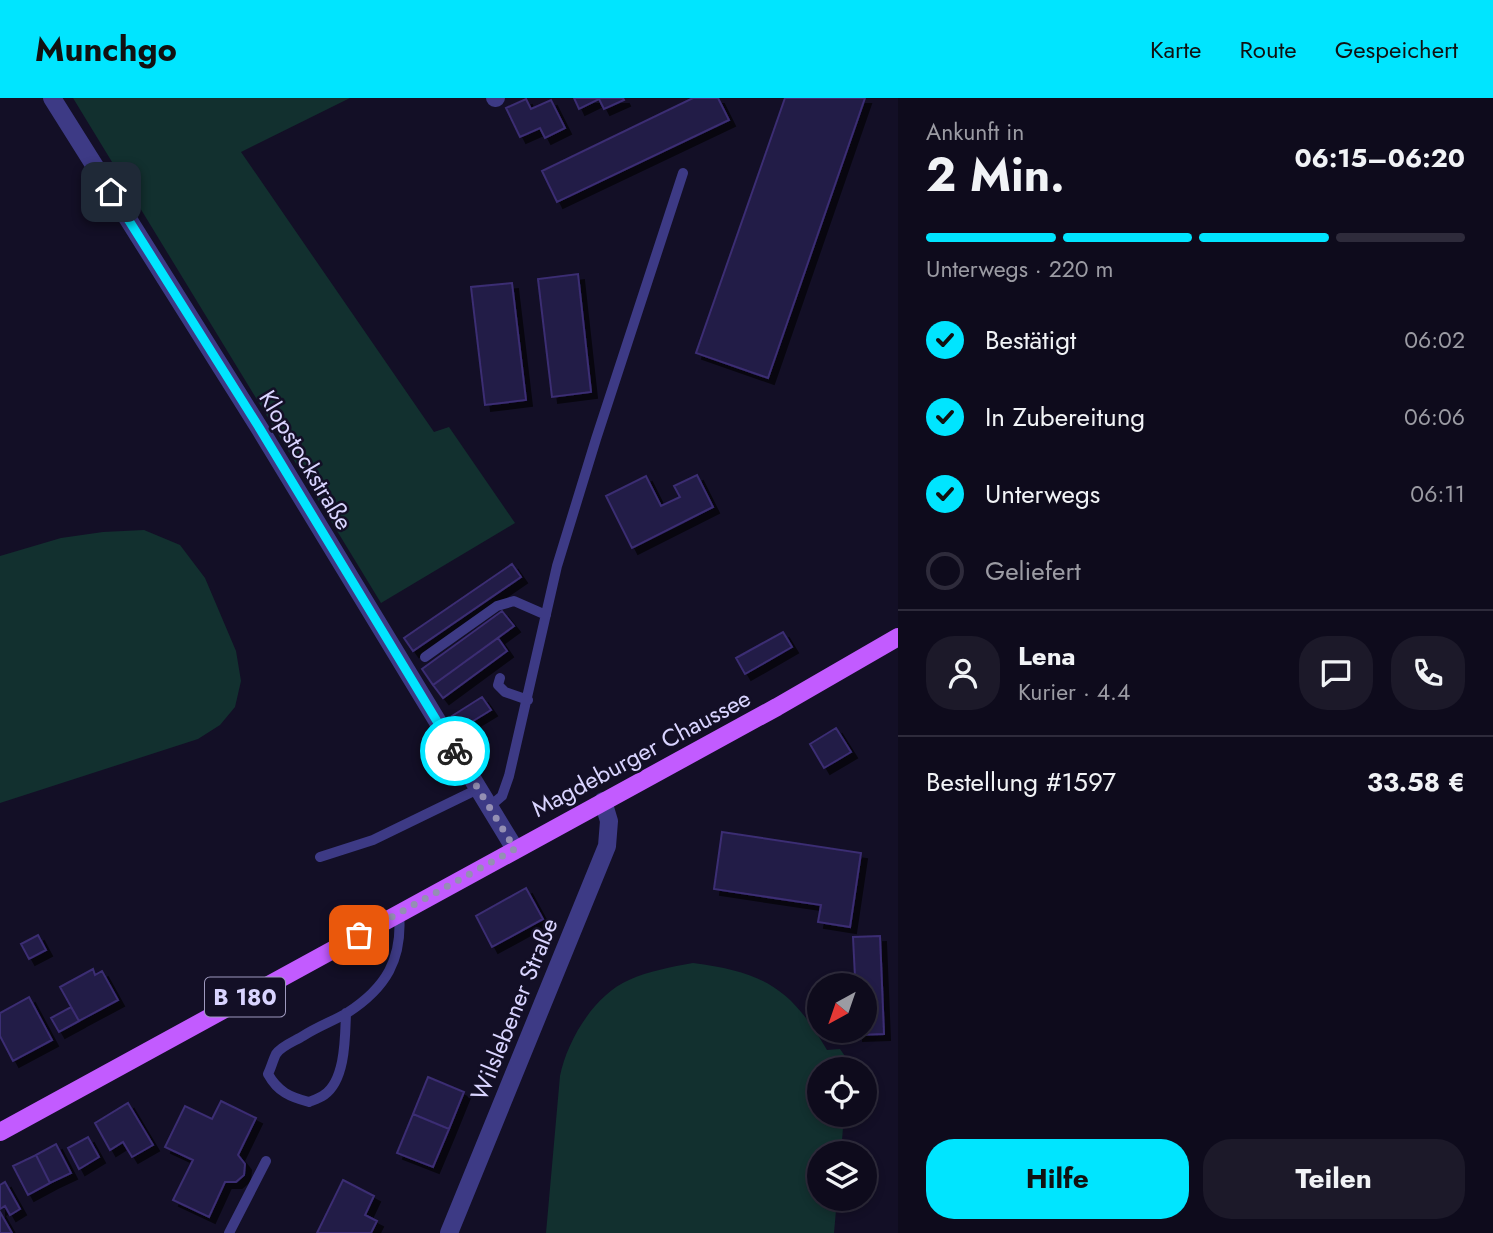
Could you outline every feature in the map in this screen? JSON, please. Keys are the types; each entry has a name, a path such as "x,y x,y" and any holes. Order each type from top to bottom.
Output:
{"main road":[{"name":"Magdeburger Chaussee","path":"0,1132 896,642"}],"street":[{"name":"Klopstockstraße","path":"52,98 260,429 515,849"},
{"name":"Wilslebener Straße","path":"449,1233 607,846 609,821 603,801"}],"lane":[{"path":"489,807 502,796 509,776 557,566 683,173"},
{"path":"425,657 497,606 513,601 546,615"},
{"path":"499,678 498,685 505,692 528,701"},
{"path":"320,857 373,840 478,789"},
{"path":"346,1013 345,1048 338,1075 327,1094 309,1102 291,1097 275,1088 268,1074 277,1052 346,1013 369,996 394,964 401,935 400,913"},
{"path":"229,1233 266,1161"}],"green space":[{"path":"73,98 350,98 241,152 434,432 449,427 515,523 381,603"},
{"path":"144,530 180,545 205,578 236,651 241,681 235,707 220,725 198,739 0,803 0,556 61,538"},
{"path":"693,963 757,978 773,987 801,1012 807,1020 807,1043 823,1043 827,1050 840,1049 846,1057 807,1057 807,1127 843,1127 842,1141 807,1141 807,1211 836,1211 834,1233 546,1233 560,1076 569,1048 584,1020 604,996 629,980"}],"building":[{"path":"574,98 623,98 624,100 604,109 599,99 579,109"},
{"path":"693,98 718,98 729,120 557,202 542,171"},
{"path":"785,98 865,98 768,378 696,353"},
{"path":"526,99 531,109 551,100 565,128 545,138 540,128 520,137 506,108"},
{"path":"578,274 591,392 552,397 538,279"},
{"path":"512,283 526,400 485,405 471,287"},
{"path":"697,475 713,507 632,548 606,496 646,476 661,506 680,497 674,486"},
{"path":"512,564 521,577 413,651 404,638"},
{"path":"502,611 514,626 433,685 422,669"},
{"path":"783,632 792,647 745,674 736,658"},
{"path":"498,638 507,651 443,698 433,685"},
{"path":"482,697 491,710 460,729 452,716"},
{"path":"836,728 851,752 824,768 810,744"},
{"path":"722,832 861,853 850,927 818,922 821,905 714,889"},
{"path":"526,888 543,919 492,947 476,916"},
{"path":"38,935 46,950 29,959 21,944"},
{"path":"880,936 884,1034 877,1034 877,973 855,973 853,937"},
{"path":"93,969 95,975 102,971 118,1000 79,1021 60,987"},
{"path":"29,997 52,1040 13,1061 0,1036 0,1013"},
{"path":"71,1007 79,1021 59,1032 51,1018"},
{"path":"428,1077 464,1092 449,1129 413,1114"},
{"path":"221,1101 256,1118 238,1155 245,1164 244,1175 236,1182 225,1182 209,1217 173,1200 193,1160 165,1147 185,1106 212,1119"},
{"path":"128,1103 153,1145 132,1157 123,1142 110,1150 95,1123"},
{"path":"413,1114 449,1129 433,1167 397,1153"},
{"path":"88,1137 99,1157 79,1169 68,1148"},
{"path":"56,1144 71,1173 50,1183 36,1155"},
{"path":"36,1155 50,1183 28,1195 13,1166"},
{"path":"343,1180 374,1196 365,1215 377,1221 371,1233 317,1233"},
{"path":"5,1182 20,1209 10,1215 5,1206 0,1209 0,1185"},
{"path":"0,1212 12,1233 0,1233"}],"way so far":[{"path":"359,935 515,849 455,751"}],"route":[{"path":"111,192 260,429 455,751"}]}
